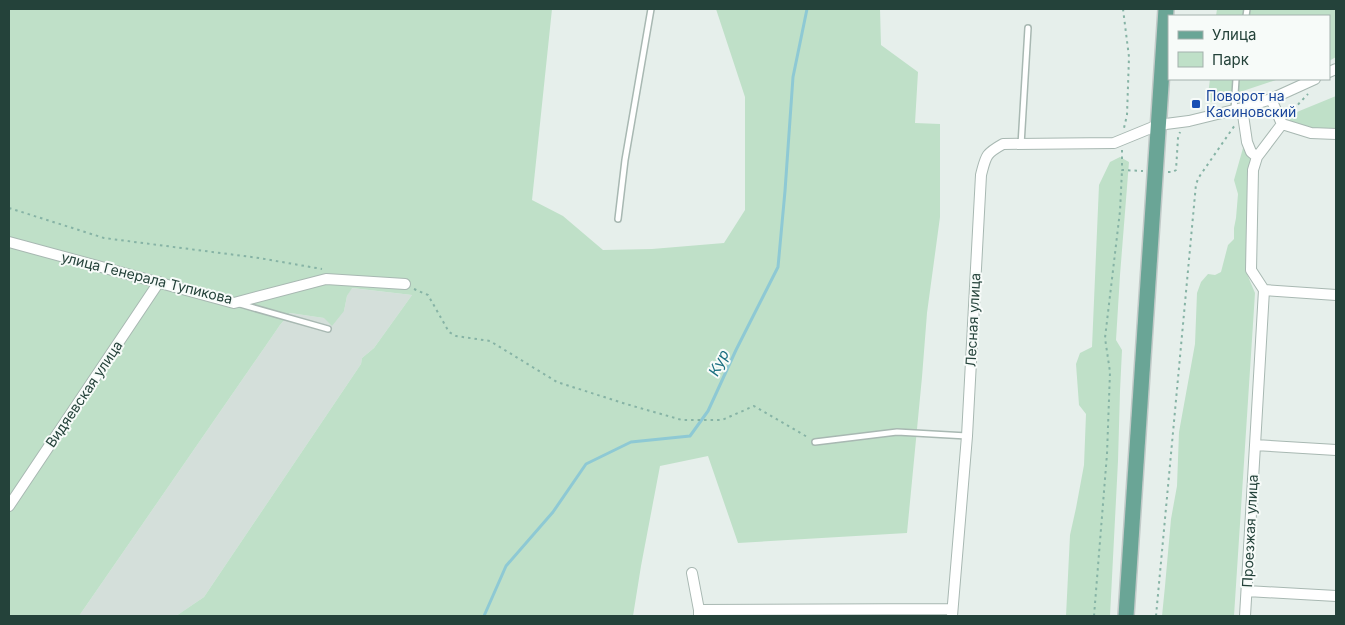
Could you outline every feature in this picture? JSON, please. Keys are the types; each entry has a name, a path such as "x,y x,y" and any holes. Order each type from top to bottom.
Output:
{"main road":[{"path":"1126,616 1166,9"}],"street":[{"path":"1118,141 1158,125 1189,121 1240,110 1271,99 1313,80"},
{"path":"1271,99 1282,124 1311,133 1336,134"},
{"path":"1240,110 1247,142 1251,152 1257,157"},
{"path":"1282,124 1257,157 1254,170 1252,270 1264,290 1336,295"},
{"name":"Лесная улица","path":"952,613 966,436 981,176 984,162 989,152 1003,144 1118,141"},
{"name":"улица Генерала Тупикова","path":"9,242 234,303 326,279 405,284"},
{"name":"Видяевская улица","path":"9,506 159,282"},
{"name":"Проезжая улица","path":"1245,616 1264,290"},
{"path":"1255,445 1336,450"},
{"path":"692,573 699,613 952,613"},
{"path":"1247,591 1336,596"}],"lane":[{"path":"618,219 625,160 651,9"},
{"path":"1021,145 1028,28"},
{"path":"1236,80 1240,110"},
{"path":"234,303 328,329"},
{"path":"815,442 897,432 966,436"}],"path":[{"path":"1094,616 1107,454 1110,372 1105,338 1120,211 1122,170 1118,141 1126,114 1129,57 1122,9"},
{"path":"1282,124 1309,92"},
{"path":"1156,616 1196,184 1240,110"},
{"path":"1122,170 1173,172 1176,170 1178,138 1184,130"},
{"path":"9,208 104,238 260,258 327,270"},
{"path":"405,284 428,295 449,332 456,336 490,341 557,382 682,420 722,420 754,406 815,442"}],"shaded area":[{"path":"351,288 412,295 374,348 362,358 361,364 204,597 176,616 79,616 280,325 290,313 324,318 344,311"}],"green space":[{"path":"9,9 552,9 532,200 563,216 603,250 652,249 724,243 745,210 745,97 716,9 880,9 881,45 918,72 915,123 940,124 940,217 927,313 907,533 738,543 708,456 660,466 633,616 176,616 204,597 361,364 362,358 374,348 412,295 352,288 347,296 344,311 332,326 324,318 290,313 280,325 79,616 9,616"},
{"path":"1217,9 1336,9 1336,57 1330,60 1330,15 1216,15"},
{"path":"1210,80 1276,80 1207,103"},
{"path":"1336,96 1336,133 1287,128 1292,114"},
{"path":"1243,148 1255,160 1247,274 1255,293 1234,616 1162,616 1171,519 1177,486 1179,432 1195,344 1197,293 1201,282 1208,274 1215,275 1221,272 1228,245 1234,239 1238,194 1234,180"},
{"path":"1120,157 1129,162 1116,340 1122,350 1110,616 1066,616 1070,535 1084,465 1086,414 1079,405 1076,364 1080,353 1092,347 1099,185 1110,162"}],"waterway":[{"name":"Кур","path":"484,616 506,566 553,512 586,464 631,442 690,436 708,411 778,267 793,77 807,9"}],"place":[{"name":"Поворот на Касиновский","path":"1196,104"}]}
